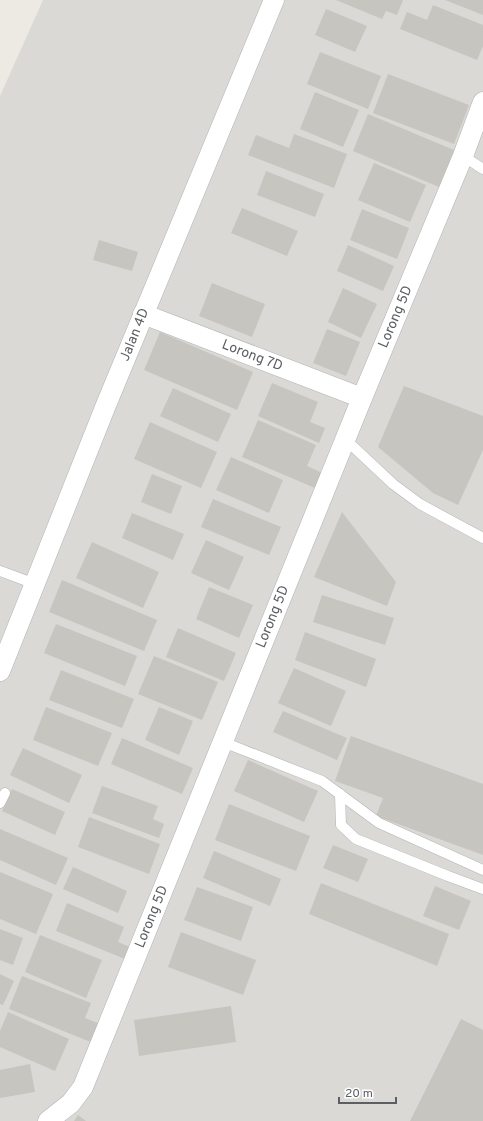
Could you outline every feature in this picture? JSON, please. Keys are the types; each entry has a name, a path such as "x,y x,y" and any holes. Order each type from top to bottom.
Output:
{"street":[{"name":"Jalan 4D","path":"0,671 143,314 274,0"},
{"name":"Lorong 5D","path":"48,1121 71,1103 84,1087 345,439 463,156 483,102"},
{"name":"Lorong 7D","path":"143,314 362,398"}],"lane":[{"path":"463,156 483,170"},
{"path":"345,439 393,484 420,504 483,538"},
{"path":"0,571 35,584"},
{"path":"223,742 322,781 379,823 483,870"},
{"path":"0,803 5,793"},
{"path":"340,794 341,825 356,839 483,889"}],"shaded area":[{"path":"43,0 483,0 483,1121 0,1121 0,96"}],"building":[{"path":"336,0 403,0 397,15 386,11 382,19"},
{"path":"445,0 483,0 483,15"},
{"path":"433,5 483,25 483,46 477,60 400,29 407,12 427,20"},
{"path":"326,9 367,26 355,52 315,35"},
{"path":"320,52 381,76 368,109 307,84"},
{"path":"388,74 469,105 454,144 373,113"},
{"path":"315,92 359,110 343,147 300,129"},
{"path":"368,114 454,150 439,187 353,151"},
{"path":"294,134 347,154 334,188 248,155 256,135 289,148"},
{"path":"374,163 426,185 410,222 358,200"},
{"path":"266,171 324,194 315,217 257,195"},
{"path":"242,208 298,231 287,256 231,233"},
{"path":"362,209 409,228 397,259 350,240"},
{"path":"99,240 138,252 132,271 93,260"},
{"path":"348,245 394,266 383,291 337,271"},
{"path":"212,283 265,304 252,337 199,316"},
{"path":"343,288 377,304 361,338 328,322"},
{"path":"327,329 360,342 346,376 313,363"},
{"path":"160,332 253,372 237,410 144,370"},
{"path":"272,383 318,402 310,422 325,428 319,443 258,416"},
{"path":"404,386 483,416 483,450 458,505 433,493 378,447"},
{"path":"173,388 231,414 218,442 160,416"},
{"path":"258,420 316,445 307,466 322,473 315,488 242,457"},
{"path":"150,422 217,452 201,488 134,459"},
{"path":"231,457 283,480 269,513 216,490"},
{"path":"152,474 182,486 171,514 141,502"},
{"path":"213,499 281,527 269,555 201,527"},
{"path":"342,512 396,582 387,606 314,577"},
{"path":"132,513 184,534 173,560 122,538"},
{"path":"206,540 244,557 229,590 191,573"},
{"path":"92,542 159,572 143,608 76,578"},
{"path":"62,580 157,620 144,651 49,612"},
{"path":"209,587 253,605 239,638 196,619"},
{"path":"322,595 394,618 385,645 313,622"},
{"path":"56,624 137,656 125,686 44,653"},
{"path":"178,628 236,653 224,681 166,657"},
{"path":"305,632 376,659 366,687 295,660"},
{"path":"154,656 218,682 202,720 138,694"},
{"path":"294,668 346,691 331,726 278,703"},
{"path":"61,670 134,699 122,728 49,700"},
{"path":"46,707 112,733 98,766 33,740"},
{"path":"159,707 193,721 179,755 145,740"},
{"path":"283,711 347,738 337,760 273,732"},
{"path":"351,736 483,784 483,855 376,816 383,798 335,781"},
{"path":"122,738 193,768 182,794 111,764"},
{"path":"23,748 82,775 69,803 10,775"},
{"path":"248,760 318,791 304,822 234,791"},
{"path":"102,786 158,806 153,819 164,824 159,838 92,813"},
{"path":"12,789 65,812 55,835 2,811"},
{"path":"229,804 310,836 296,871 215,840"},
{"path":"89,817 160,844 149,874 78,847"},
{"path":"0,829 68,858 56,885 0,860"},
{"path":"333,845 368,859 358,882 323,868"},
{"path":"214,851 281,879 270,906 203,878"},
{"path":"73,867 127,891 118,913 63,889"},
{"path":"0,872 53,894 36,934 0,919"},
{"path":"321,883 449,934 437,966 309,914"},
{"path":"435,886 471,901 459,930 423,916"},
{"path":"197,887 253,907 241,941 184,920"},
{"path":"67,903 124,927 118,942 130,947 125,959 56,931"},
{"path":"0,929 23,938 13,965 0,960"},
{"path":"181,932 256,960 243,995 168,967"},
{"path":"40,935 102,960 86,998 25,972"},
{"path":"0,974 14,981 3,1005 0,1004"},
{"path":"22,976 91,1003 85,1018 100,1024 93,1043 9,1009"},
{"path":"231,1006 236,1042 139,1056 134,1020"},
{"path":"8,1012 69,1039 55,1071 0,1047 0,1031"},
{"path":"461,1019 483,1030 483,1121 410,1121"},
{"path":"30,1064 35,1092 0,1098 0,1070"},
{"path":"78,1115 86,1121 74,1121"}]}
